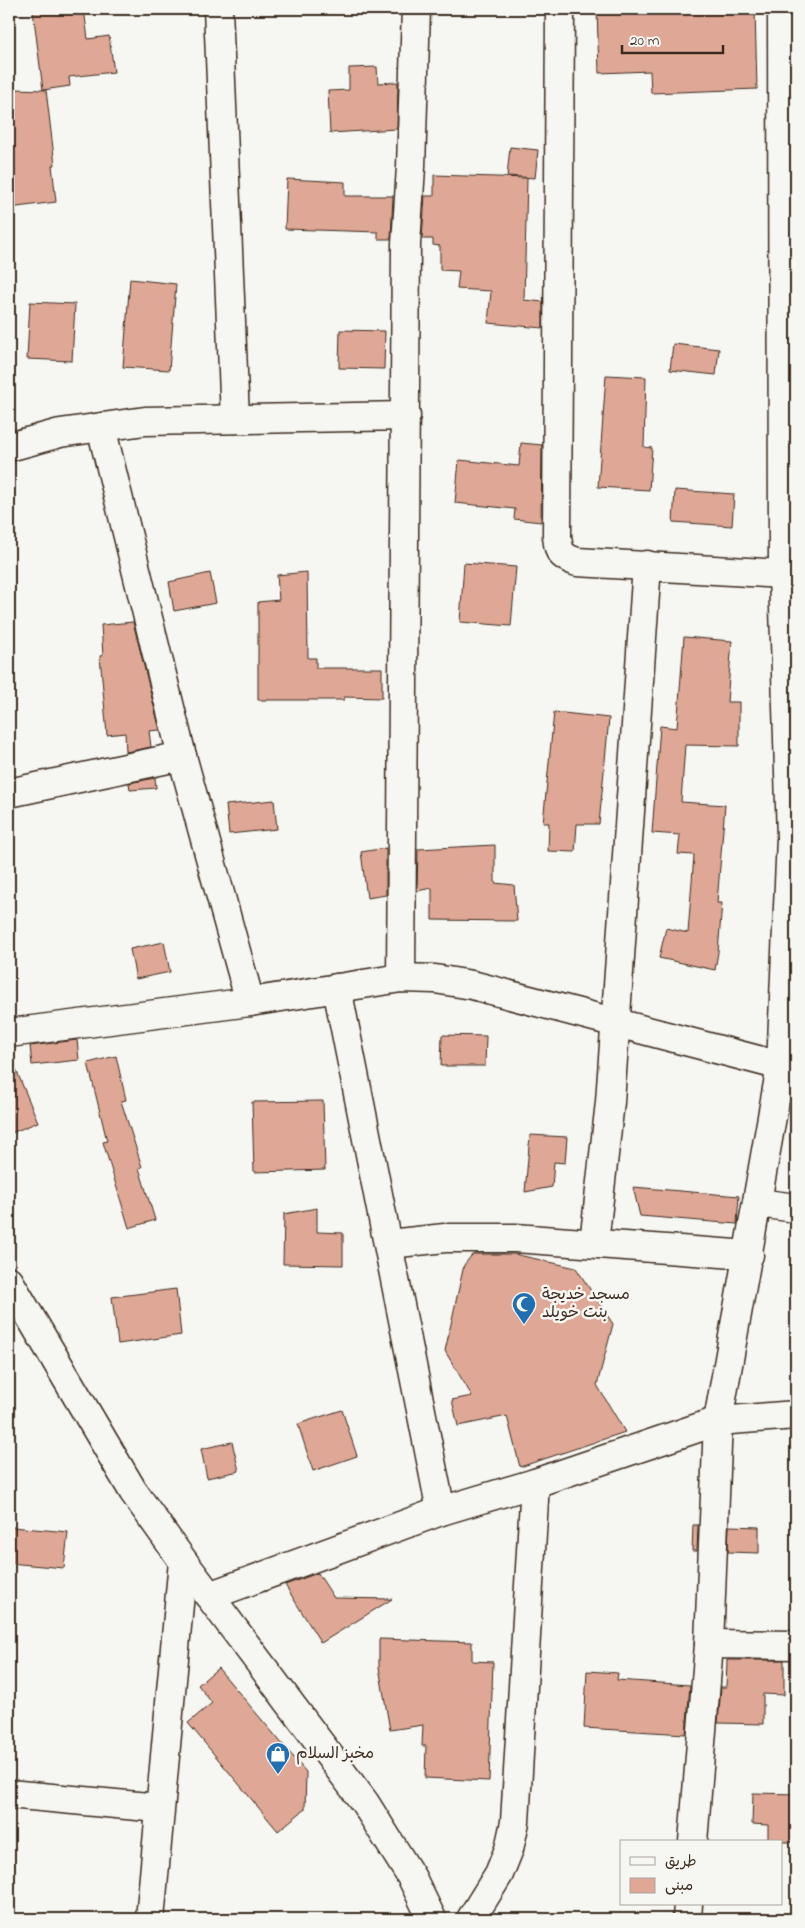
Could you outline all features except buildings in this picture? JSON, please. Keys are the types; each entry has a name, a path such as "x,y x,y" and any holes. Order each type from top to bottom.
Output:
{"street":[{"path":"218,9 235,419"},
{"path":"401,978 406,244 411,167 416,9"},
{"path":"560,9 559,550 564,558 577,562 783,574"},
{"path":"693,1840 710,1644 718,1422 781,1066 793,838 783,574 790,535 782,9"},
{"path":"9,447 60,434 145,421 406,416"},
{"path":"101,427 182,756 250,1002"},
{"path":"594,1243 608,1122 647,565"},
{"path":"9,793 182,756"},
{"path":"9,1033 250,1002 401,978 435,979 472,984 781,1066"},
{"path":"338,988 441,1511"},
{"path":"758,1203 796,1208"},
{"path":"389,1244 444,1238 515,1238 749,1255"},
{"path":"9,1281 133,1491 209,1596 365,1802 412,1878 432,1919"},
{"path":"209,1596 441,1511 535,1483 718,1422 796,1415"},
{"path":"471,1919 499,1874 509,1849 515,1822 535,1483"},
{"path":"150,1919 183,1561"},
{"path":"710,1644 796,1645"},
{"path":"9,1794 159,1808"},
{"path":"687,1919 688,1906"}],"place":[{"name":"مسجد خديجة بنت خويلد","path":"524,1325"},
{"name":"مخبز السلام","path":"278,1775"}]}
